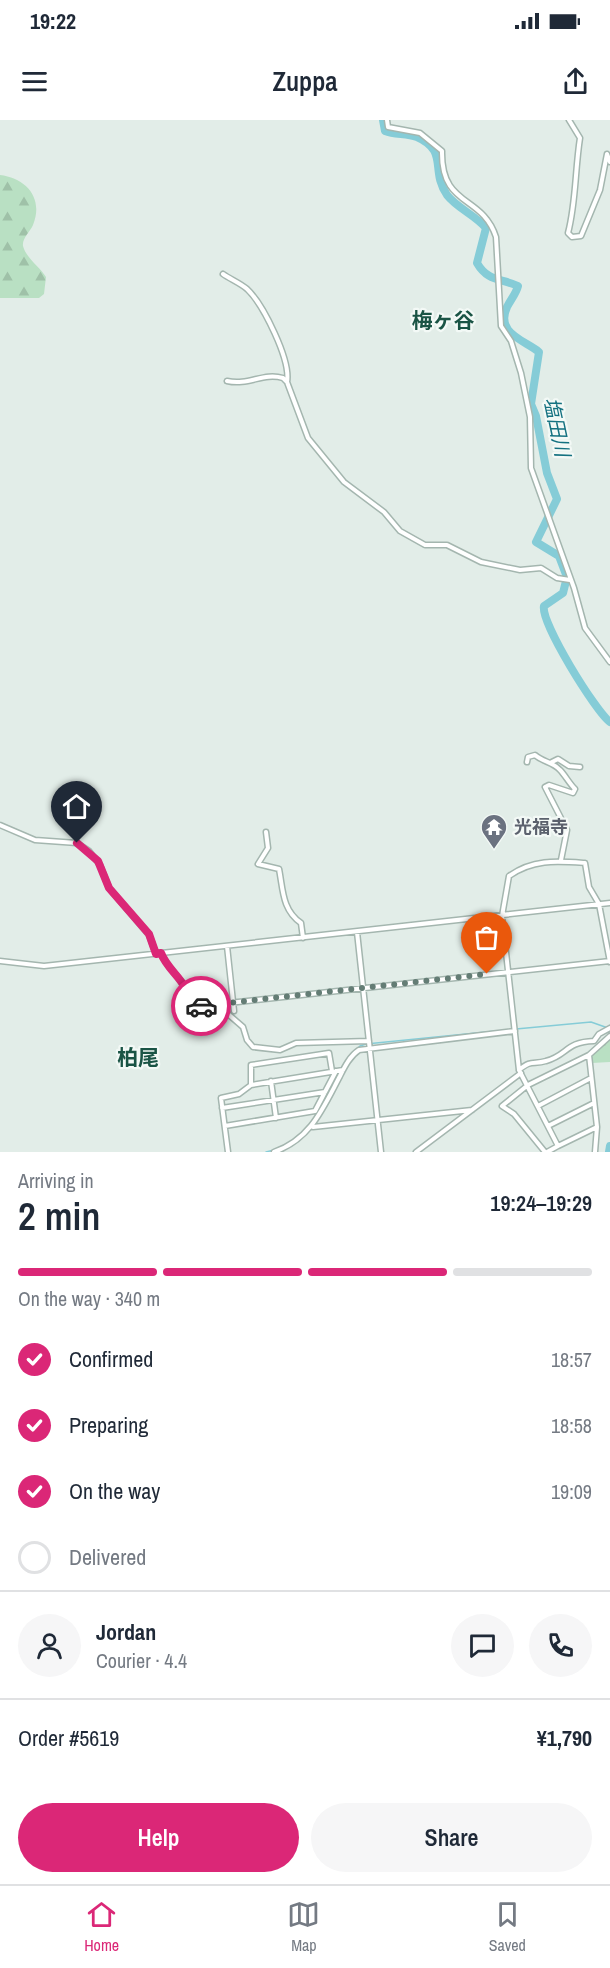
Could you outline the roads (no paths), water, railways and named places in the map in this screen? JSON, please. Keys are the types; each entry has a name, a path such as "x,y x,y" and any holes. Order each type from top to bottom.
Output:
{"street":[{"path":"387,120 388,128 420,133 442,151 442,169 449,187 457,196 482,213 492,225 496,237 501,326 511,340 521,373 530,417 531,468 585,628 610,662"},
{"path":"569,120 580,138 575,168 573,219 568,233 572,237 581,236 591,217 607,154 610,162"},
{"path":"223,274 247,290 264,310 287,369 287,382 308,438 344,482 378,507 408,536 425,545 447,545 481,562 520,570 541,568 557,578 570,580"},
{"path":"227,381 247,384 259,377 276,376 287,382"},
{"path":"526,762 528,757 535,755 545,763 550,763 561,770 575,789 573,793 549,785 545,788 567,830 561,860"},
{"path":"550,763 558,759 569,766 580,767"},
{"path":"0,825 35,840 70,841 84,847 98,861 109,888 119,902 135,916 149,934 165,964 185,986 190,995 189,1004 206,1017 228,1014 243,1027 247,1040 255,1048 280,1050 296,1043 369,1041"},
{"path":"266,832 268,848 258,864 279,869 285,901 294,918 301,923 303,938"},
{"path":"193,1007 233,1003 363,988 508,972 610,961 599,904 589,887 585,863 561,860 533,864 509,876 502,916 508,972 520,1072 558,1146"},
{"path":"0,961 44,966 610,903"},
{"path":"357,932 381,1152"},
{"path":"227,946 234,1011"},
{"path":"416,1152 520,1072 528,1062 545,1062 572,1044 594,1041 599,1034 608,1030"},
{"path":"274,1152 297,1141 312,1127 343,1070 356,1052 369,1047 515,1031"},
{"path":"597,1127 546,1152 514,1114 502,1106 528,1085 589,1054 610,1036"},
{"path":"225,1126 315,1112 334,1071 329,1053 251,1065 251,1085"},
{"path":"589,1054 597,1127 595,1152"},
{"path":"228,1152 221,1098 239,1094 251,1085 343,1070"},
{"path":"538,1106 591,1078"},
{"path":"271,1081 276,1118"},
{"path":"222,1108 325,1092"},
{"path":"548,1126 594,1103"},
{"path":"312,1127 472,1110"}],"waterway":[{"name":"塩田川","path":"383,120 385,131 417,137 433,149 442,186 447,195 486,228 477,263 490,277 518,286 507,307 504,316 505,323 513,335 539,352 531,404 536,416 547,473 557,499 536,542 559,556 567,577 563,593 544,606 545,615 570,666 593,702 610,722"},
{"path":"516,1029 591,1022 608,1028"},
{"path":"346,1061 360,1046 366,1044 496,1031"},
{"path":"319,1111 334,1083"},
{"name":"塩田川","path":"609,1152 610,1146"},
{"path":"266,1152 274,1150"}],"place":[{"name":"光福寺","path":"494,850"}],"district":[{"name":"梅ヶ谷","path":"443,321"},
{"name":"柏尾","path":"138,1058"}]}
